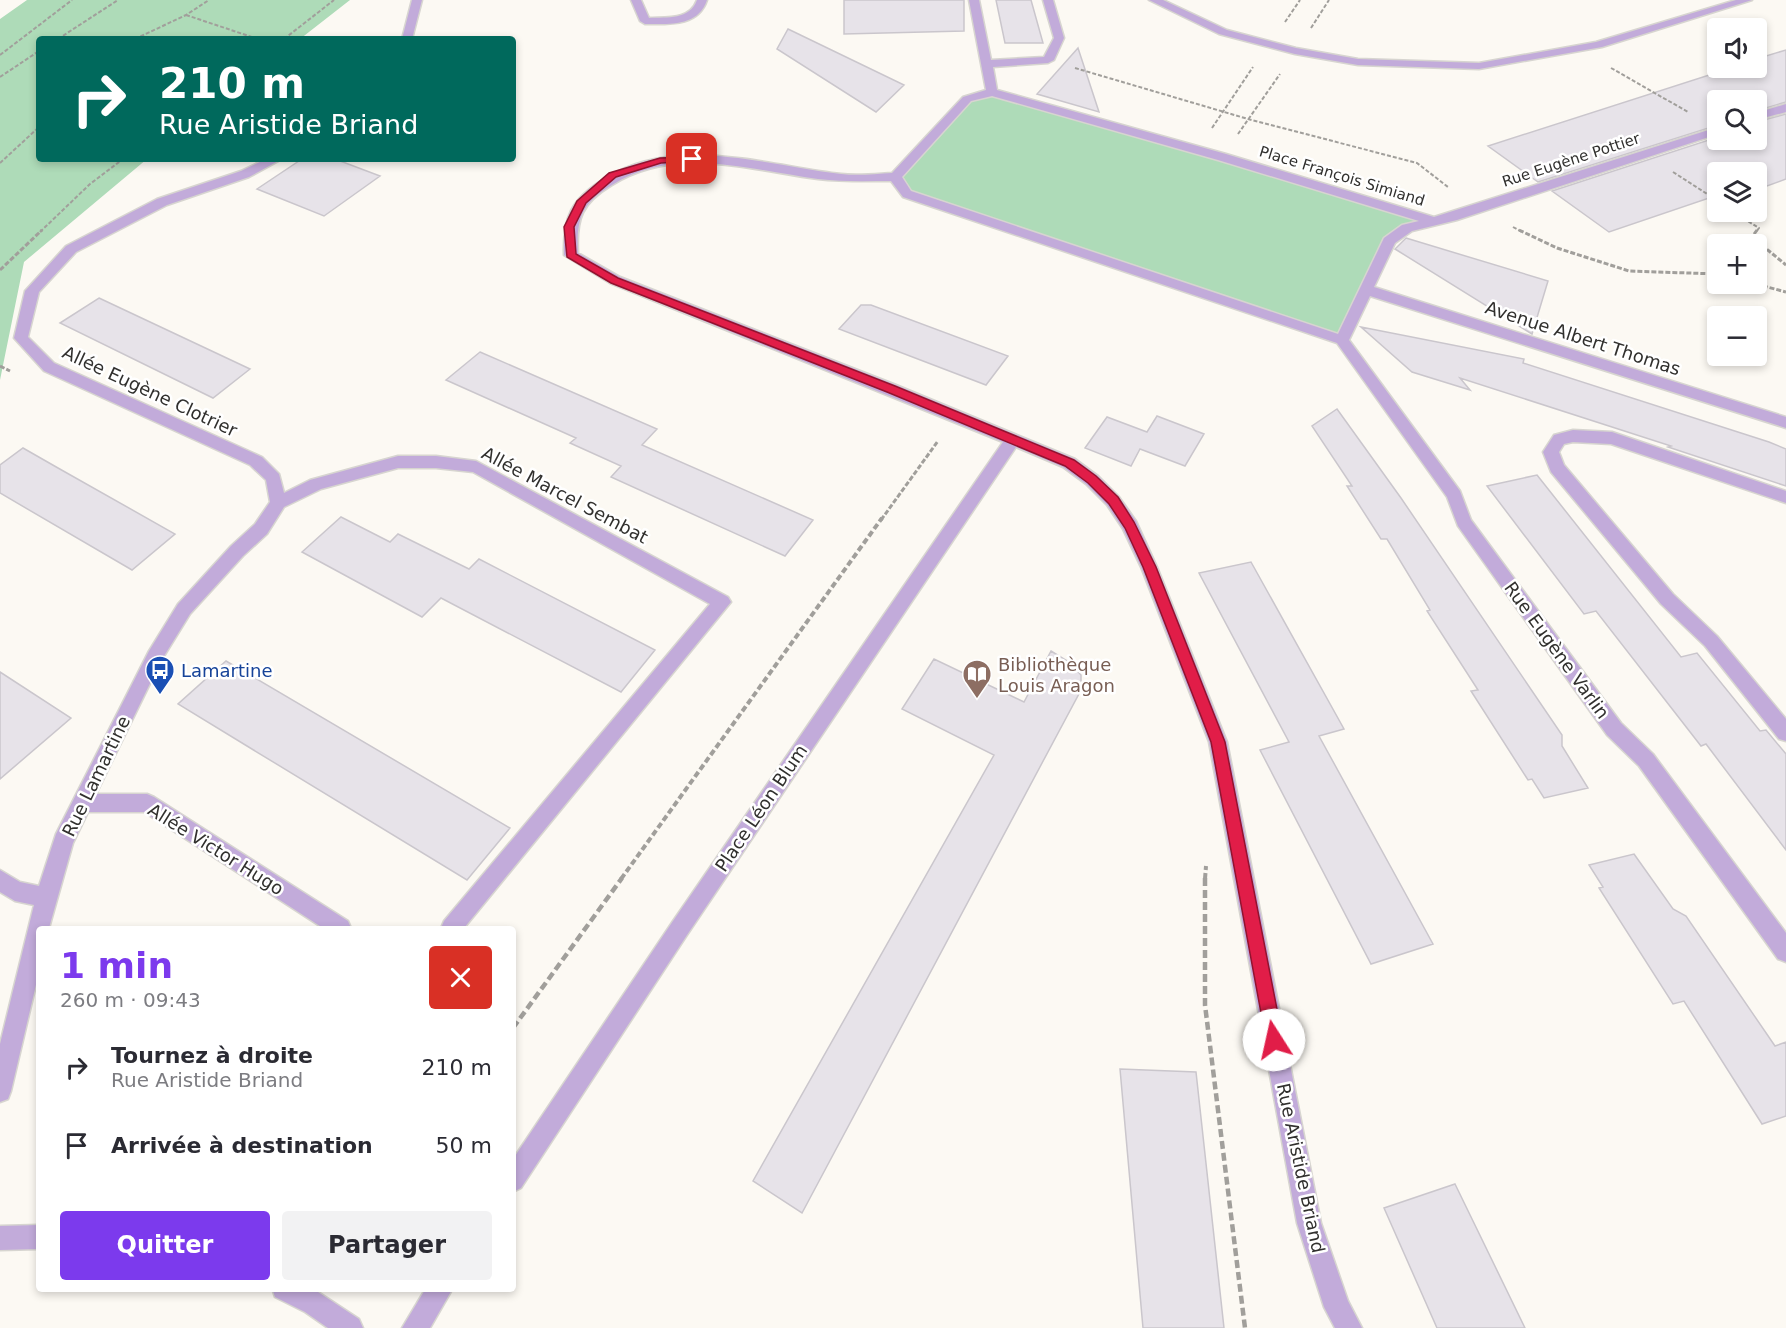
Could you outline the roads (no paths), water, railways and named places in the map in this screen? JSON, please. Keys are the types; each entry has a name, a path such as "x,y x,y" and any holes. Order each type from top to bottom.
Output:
{"street":[{"path":"408,36 417,0"},
{"path":"636,1 645,21 682,20 699,9 702,0"},
{"path":"974,0 993,92 967,99 895,177 907,194 1342,340"},
{"path":"987,64 1048,60 1059,38 1048,0"},
{"path":"1155,0 1223,32 1295,51 1358,62 1479,66 1598,45 1747,0"},
{"name":"Place François Simiand","path":"993,92 1222,157 1436,222"},
{"path":"1767,114 1786,108"},
{"name":"Rue Eugène Pottier","path":"1436,222 1707,134"},
{"name":"Rue Aristide Briand","path":"895,177 845,178 708,159 660,160 613,175 581,201 569,227 571,255 615,280 1070,463 1092,480 1113,501 1130,526 1149,567 1218,742 1309,1223 1337,1308 1349,1328"},
{"name":"Allée Eugène Clotrier","path":"270,162 245,174 162,202 72,249 32,291 21,338 49,367 256,461 273,478 278,503"},
{"name":"Place François Simiand","path":"1342,340 1389,241 1407,228 1436,222"},
{"name":"Avenue Albert Thomas","path":"1367,290 1786,423"},
{"name":"Rue Eugène Varlin","path":"1342,340 1454,495 1464,522 1614,729 1646,760 1786,951"},
{"path":"1786,497 1612,438 1573,436 1559,439 1551,452 1557,468 1667,599 1711,641 1786,733"},
{"name":"Place Léon Blum","path":"516,1175 680,928 1013,440"},
{"name":"Allée Marcel Sembat","path":"278,503 316,484 398,462 436,462 476,467 722,602 454,926"},
{"name":"Rue Lamartine","path":"39,926 63,841 155,656 184,609 237,551 261,529 278,503"},
{"name":"Allée Victor Hugo","path":"82,803 147,802 338,926"},
{"path":"0,880 15,891 46,898"},
{"name":"Rue Lamartine","path":"0,1091 36,940"},
{"path":"0,1238 36,1237"},
{"path":"292,1292 314,1303 350,1328"},
{"path":"415,1328 438,1292"}],"place":[{"name":"Lamartine","path":"160,696"},
{"name":"Bibliothèque Louis Aragon","path":"977,700"}]}
